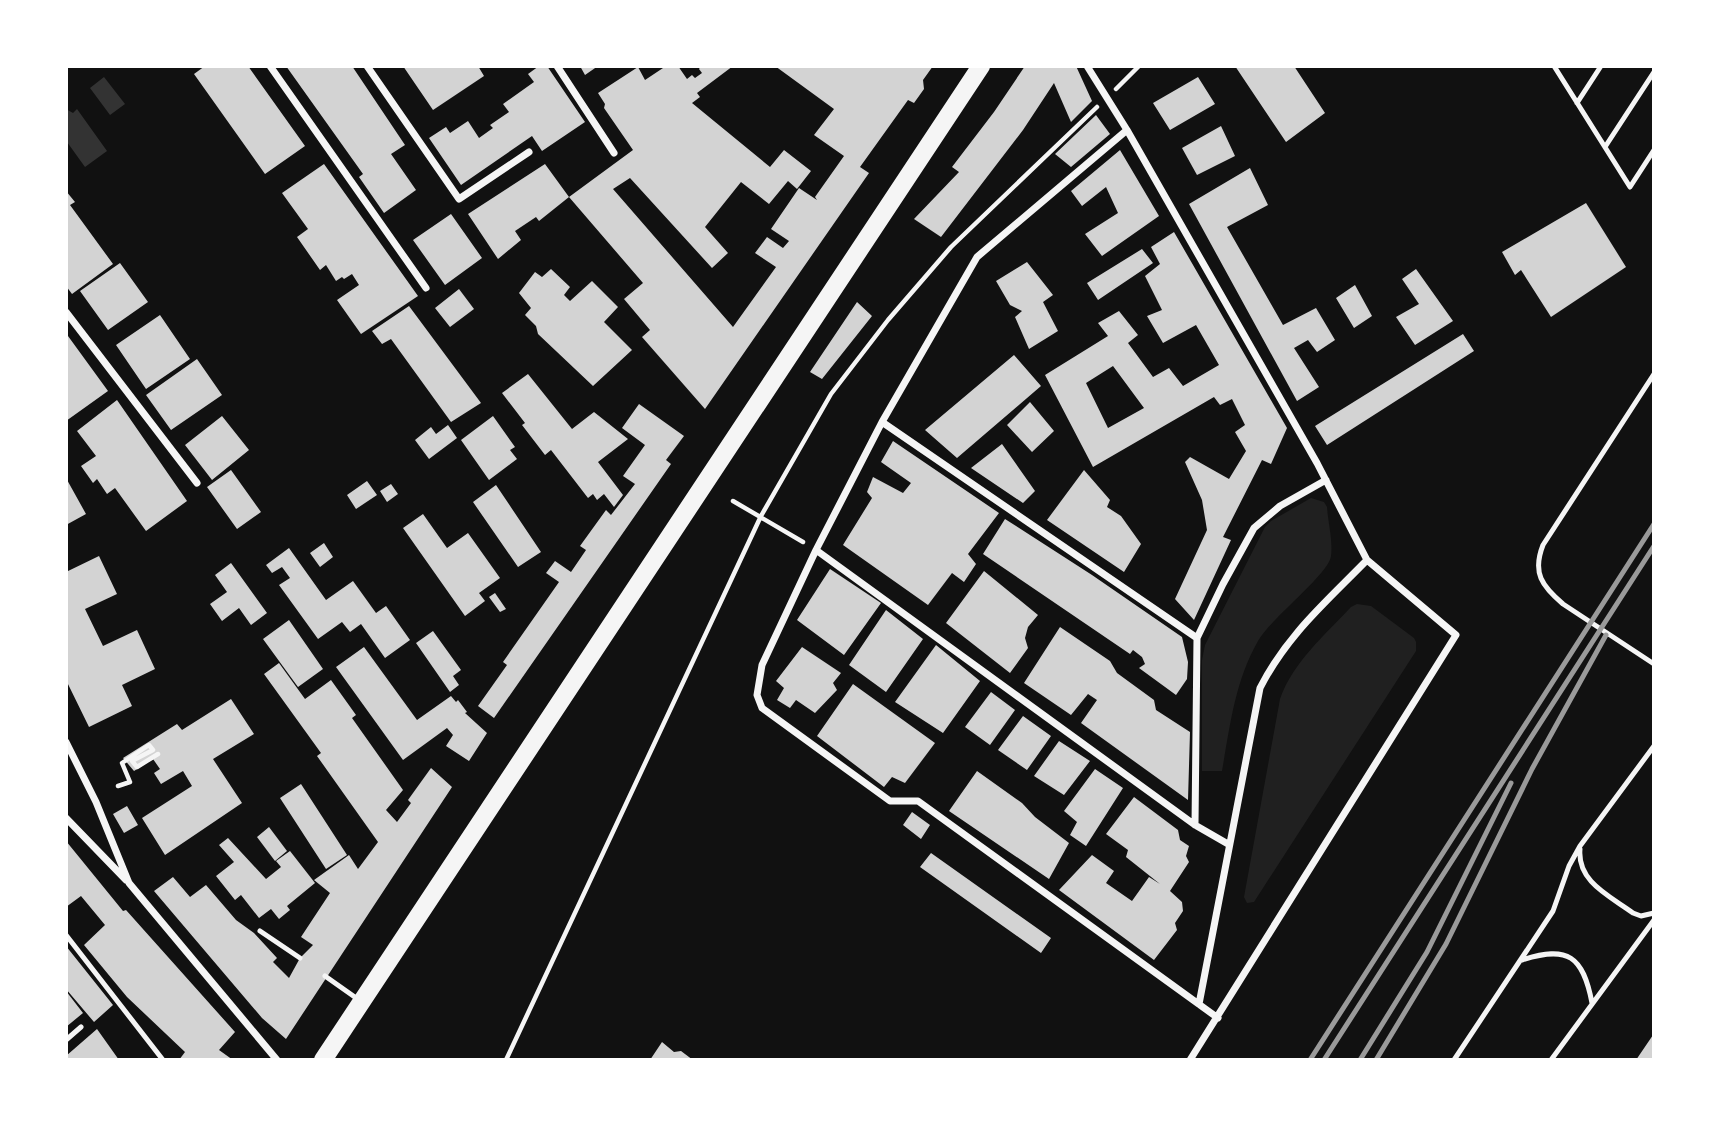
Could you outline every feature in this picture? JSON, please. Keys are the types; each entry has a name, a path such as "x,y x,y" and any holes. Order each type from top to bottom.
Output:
{"main road":[{"path":"323,1059 981,66"}],"street":[{"path":"270,66 426,288"},
{"path":"367,66 459,200 529,152"},
{"path":"557,66 614,153"},
{"path":"1087,66 1127,130 1317,463 1367,560 1457,635 1190,1059"},
{"path":"1127,130 977,257 882,422 816,550 762,664 757,695 762,708 890,801 918,801 1218,1018"},
{"path":"66,312 197,484"},
{"path":"882,422 1197,638"},
{"path":"1195,825 1197,638 1254,528 1280,506 1326,480"},
{"path":"816,550 1195,825 1228,844"},
{"path":"1199,1004 1260,688 1274,660 1291,637 1367,560"},
{"path":"66,742 96,802 129,883"},
{"path":"66,759 72,751"},
{"path":"66,818 129,883 277,1059"}],"lane":[{"path":"1554,66 1630,187 1654,150"},
{"path":"1577,103 1601,66"},
{"path":"1605,148 1654,72"},
{"path":"1654,374 1543,545 1538,559 1538,572 1543,583 1556,598 1654,664"},
{"path":"1454,1059 1553,911 1569,866 1580,846 1654,746"},
{"path":"1580,846 1579,859 1583,872 1591,882 1633,913 1641,916 1654,913"},
{"path":"1551,1059 1654,920"},
{"path":"260,931 300,958"},
{"path":"66,934 163,1059"},
{"path":"1521,960 1552,952 1572,959 1585,975 1592,1003"},
{"path":"325,976 361,1002"},
{"path":"66,1040 81,1027"}],"path":[{"path":"506,1059 761,516 831,394 888,320 951,247 1139,66"},
{"path":"733,501 816,550"},
{"path":"118,786 130,782 122,763 149,745 153,750 132,761 137,767 158,754"}],"shaded area":[{"path":"104,77 125,104 110,115 90,88"},
{"path":"66,109 73,113 77,109 107,151 85,167 67,142"},
{"path":"1311,498 1324,502 1327,507 1331,538 1328,564 1258,641 1239,688 1222,771 1202,771 1202,660 1205,645 1265,527"},
{"path":"1357,604 1371,606 1414,638 1416,651 1254,902 1247,903 1244,897 1280,699 1301,661 1351,607"}],"building":[{"path":"205,66 248,66 305,146 265,174 194,74"},
{"path":"286,66 352,66 405,145 391,154 416,190 384,213 359,177 363,174"},
{"path":"403,66 478,66 484,76 433,110"},
{"path":"539,66 547,66 585,122 542,151 532,136 461,185 429,138 446,127 450,133 468,121 479,138 493,128 490,125 509,112 503,104 534,82 528,74"},
{"path":"580,66 598,66 585,75"},
{"path":"666,66 678,66 687,79 702,73 699,69 701,66 733,66 697,93 700,97 692,103 770,167 784,150 811,171 797,189 788,181 769,204 741,182 705,227 728,253 712,268 630,178 613,189 733,327 776,267 755,253 767,237 783,248 789,241 771,229 799,188 817,200 815,197 844,156 814,135 834,109 775,66 933,66 923,80 924,89 914,103 908,100 860,167 869,173 705,409 642,337 650,330 624,299 643,283 569,197 633,150 604,108 605,104 598,93 638,67 645,80"},
{"path":"1025,66 1076,66 1092,101 1071,122 1054,83 1023,130 941,237 914,219 959,172 952,167"},
{"path":"1235,66 1294,66 1325,113 1286,142"},
{"path":"1198,77 1215,104 1170,130 1153,103"},
{"path":"1096,115 1110,134 1071,167 1055,154"},
{"path":"1221,126 1235,156 1197,175 1182,148"},
{"path":"1120,150 1159,216 1102,256 1085,234 1118,213 1106,187 1082,206 1071,191"},
{"path":"324,164 418,296 361,334 337,300 359,285 352,274 336,281 326,265 320,270 297,237 308,229 282,193"},
{"path":"545,164 569,197 539,221 536,217 515,231 521,240 498,259 468,214"},
{"path":"1250,168 1268,205 1227,227 1283,325 1316,308 1335,340 1317,352 1308,340 1294,348 1319,387 1297,401 1189,204"},
{"path":"66,191 75,202 70,205 113,264 72,294 66,286"},
{"path":"1586,203 1626,267 1551,317 1521,270 1515,275 1502,252"},
{"path":"451,214 482,258 445,285 413,240"},
{"path":"1174,232 1287,428 1271,464 1262,460 1223,537 1231,540 1194,620 1175,599 1207,530 1202,500 1185,462 1190,457 1229,479 1246,451 1235,432 1245,425 1232,399 1220,405 1214,397 1093,467 1045,375 1108,336 1098,323 1119,311 1138,335 1128,343 1153,377 1169,368 1183,386 1219,365 1196,325 1163,343 1147,316 1162,310 1145,276 1160,264 1151,247","holes":["1113,366 1144,408 1108,428 1086,383"]},
{"path":"1142,249 1153,263 1098,300 1087,283"},
{"path":"1027,262 1053,295 1043,302 1058,331 1029,349 1015,317 1022,311 1010,305 996,281"},
{"path":"120,263 148,302 108,330 80,291"},
{"path":"551,269 570,287 564,295 570,301 592,281 618,307 604,322 632,350 593,386 538,334 536,326 525,315 531,308 519,293 535,272 542,277"},
{"path":"1416,269 1453,321 1415,345 1396,317 1419,304 1402,279"},
{"path":"1355,285 1372,316 1354,328 1336,298"},
{"path":"459,289 474,309 450,327 435,308"},
{"path":"857,302 872,316 822,379 810,372"},
{"path":"409,306 481,403 451,422 391,339 382,344 372,331"},
{"path":"160,315 190,359 146,389 116,345"},
{"path":"1463,334 1474,351 1327,445 1315,426"},
{"path":"68,336 108,391 66,421 66,337"},
{"path":"1014,355 1041,386 957,458 925,430"},
{"path":"197,359 222,395 171,430 146,395"},
{"path":"528,374 572,429 594,412 628,439 598,462 623,495 614,507 604,494 597,500 593,494 588,498 551,450 545,455 522,425 525,423 502,393"},
{"path":"117,400 187,501 146,531 115,488 107,494 97,479 93,483 81,466 96,456 77,431"},
{"path":"1030,402 1054,431 1032,452 1007,425"},
{"path":"639,404 684,436 666,460 671,464 494,718 478,706 507,665 503,662 559,582 546,573 555,561 571,572 586,550 580,546 606,510 611,515 635,484 623,476 645,445 622,428"},
{"path":"222,416 249,450 212,480 185,445"},
{"path":"493,416 515,447 510,450 517,459 489,480 461,440"},
{"path":"448,425 457,438 429,459 415,440 431,427 436,434"},
{"path":"893,441 999,513 968,554 976,564 964,582 952,573 928,605 843,545 872,498 867,492 873,477 903,493 911,483 881,462"},
{"path":"1002,444 1035,491 1023,503 971,468"},
{"path":"231,470 261,512 237,529 207,487"},
{"path":"1084,470 1110,500 1107,507 1121,516 1141,544 1124,572 1047,520"},
{"path":"66,478 86,514 66,525"},
{"path":"367,481 377,495 356,509 347,495"},
{"path":"391,484 398,494 387,502 380,491"},
{"path":"496,485 541,552 518,567 473,502"},
{"path":"423,514 447,548 468,533 500,578 479,593 485,601 465,616 403,528"},
{"path":"1005,519 1182,637 1188,662 1187,679 1176,695 1139,668 1145,664 1142,657 1133,650 1130,654 983,554"},
{"path":"324,543 333,557 320,567 310,553"},
{"path":"289,548 326,600 353,581 376,613 386,606 410,640 385,658 361,624 350,632 342,622 318,639 279,585 290,578 282,567 272,573 266,565"},
{"path":"99,556 117,594 85,609 103,646 137,630 155,669 122,685 132,706 89,727 66,680 66,572"},
{"path":"231,563 267,613 251,625 239,608 222,621 210,604 227,592 215,575"},
{"path":"830,569 881,603 844,655 797,620"},
{"path":"984,571 1038,615 1028,627 1025,638 1028,648 1010,673 946,623"},
{"path":"495,593 506,609 500,612 489,597"},
{"path":"886,610 923,639 886,692 849,665"},
{"path":"289,620 323,669 298,687 263,639"},
{"path":"1060,627 1110,661 1117,673 1154,700 1156,710 1190,732 1188,800 1081,723 1097,700 1088,694 1071,715 1024,683"},
{"path":"433,631 461,670 453,676 459,685 450,692 416,643"},
{"path":"936,645 980,681 943,733 895,702"},
{"path":"364,647 417,720 451,696 456,702 458,700 467,712 465,713 487,733 469,761 446,746 453,735 447,728 403,760 336,667"},
{"path":"802,647 841,673 833,683 837,690 815,713 796,700 790,708 777,700 784,688 776,681"},
{"path":"279,663 305,699 331,680 356,715 352,718 403,790 386,810 397,822 411,803 408,800 431,768 452,787 286,1039 262,1018 154,891 173,877 190,897 206,885 236,920 254,933 277,958 273,962 289,978 300,958 313,945 301,937 330,893 314,880 349,855 358,869 378,842 317,756 321,753 264,674"},
{"path":"853,684 935,743 905,783 892,777 884,787 817,736"},
{"path":"991,692 1015,710 990,745 965,727"},
{"path":"231,699 254,734 213,759 242,803 165,855 142,818 192,786 183,771 161,784 154,773 160,769 153,759 134,771 123,758 177,724 182,730"},
{"path":"1023,716 1051,736 1027,770 998,750"},
{"path":"1059,741 1090,761 1064,795 1034,776"},
{"path":"1095,769 1123,788 1086,846 1070,835 1077,822 1064,811"},
{"path":"977,771 1022,803 1035,817 1069,843 1049,879 949,811"},
{"path":"301,784 347,855 326,869 280,798"},
{"path":"1134,797 1178,830 1180,840 1189,846 1186,856 1189,862 1170,891 1182,902 1183,911 1175,923 1177,930 1154,960 1059,890 1092,855 1114,871 1106,883 1132,901 1149,877 1160,884 1126,857 1128,850 1106,834"},
{"path":"127,806 138,825 124,833 113,814"},
{"path":"912,812 930,825 921,839 903,825"},
{"path":"269,827 287,851 275,861 257,837"},
{"path":"228,838 266,879 281,867 276,861 290,851 315,883 287,906 290,910 279,919 271,909 259,918 241,895 235,900 216,876 234,862 219,845"},
{"path":"66,841 123,911 126,910 235,1032 219,1050 233,1060 179,1060 185,1052 127,997 84,945 105,925 81,896 66,907"},
{"path":"931,853 1051,938 1041,953 920,867"},
{"path":"66,946 113,1005 94,1022 66,989"},
{"path":"66,991 83,1013 66,1027"},
{"path":"97,1029 119,1060 66,1060 66,1056"},
{"path":"1653,1035 1653,1060 1636,1060"},
{"path":"662,1042 674,1052 681,1051 693,1060 650,1060"}],"railway":[{"path":"1310,1060 1654,524"},
{"path":"1324,1060 1654,546"},
{"path":"1376,1060 1446,944 1532,769 1606,635"},
{"path":"1360,1060 1427,952 1511,783"}]}
